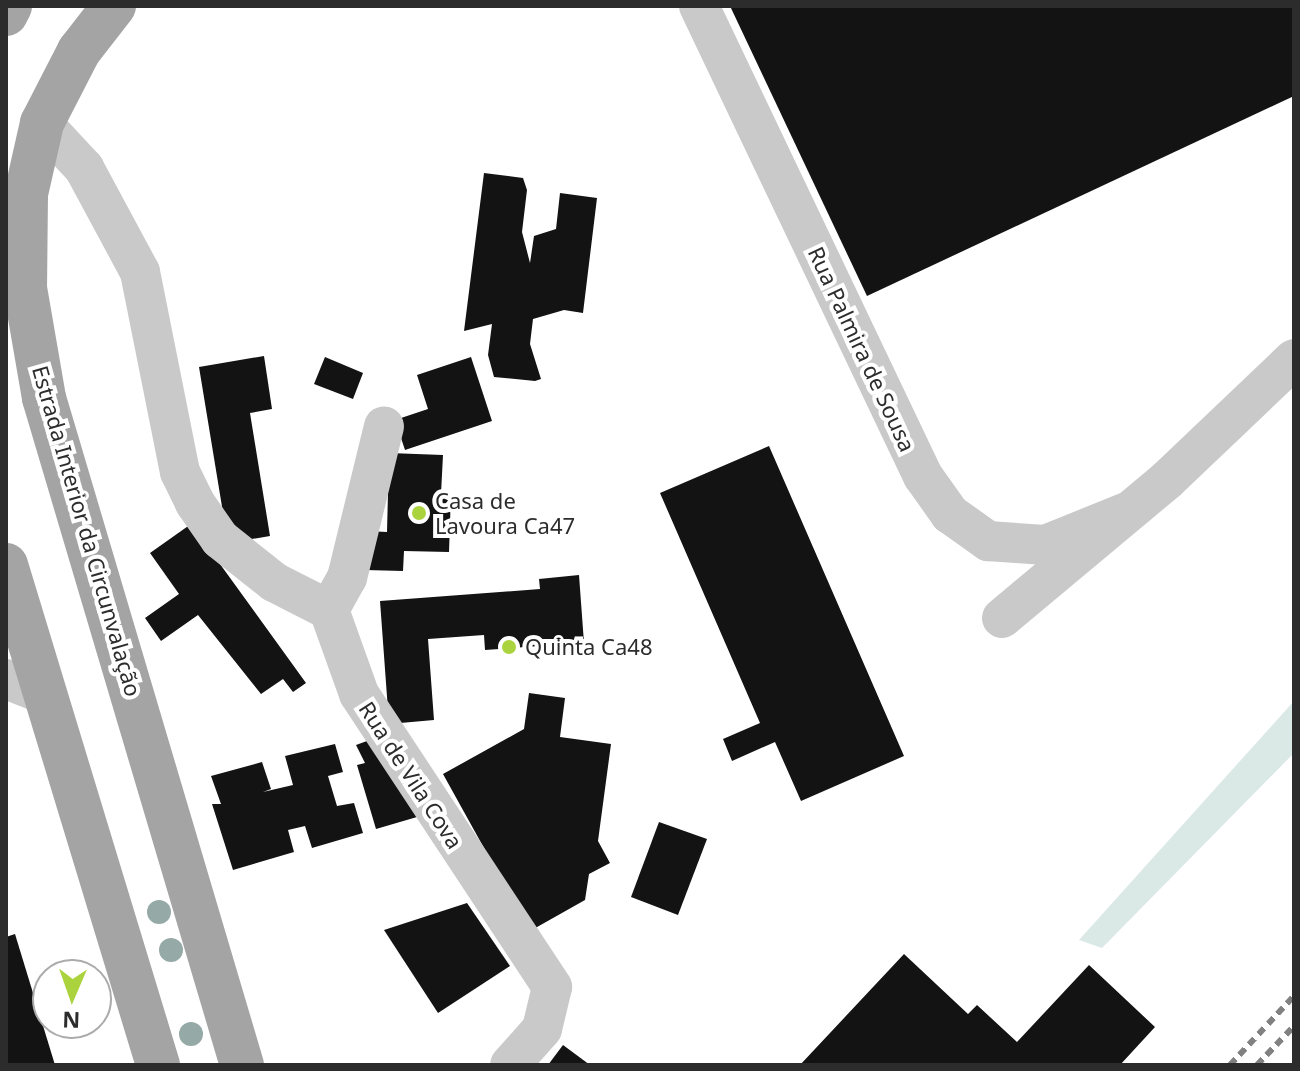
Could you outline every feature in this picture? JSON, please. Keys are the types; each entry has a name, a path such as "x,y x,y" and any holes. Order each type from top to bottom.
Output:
{"main road":[{"path":"6,14 10,6"},
{"name":"Estrada Interior da Circunvalação","path":"114,6 79,51 42,123 26,194 25,288 44,398 242,1065"},
{"path":"6,565 25,686 158,1065"}],"street":[{"name":"Rua Palmira de Sousa","path":"699,6 923,476 950,514 988,541 1045,545 1127,512"},
{"path":"42,123 84,168 140,272 180,472 195,503 220,539 274,582 329,610 347,578 384,426"},
{"path":"1002,618 1127,512 1294,359"},
{"name":"Rua de Vila Cova","path":"329,610 359,694 552,987 542,1029 510,1065"}],"shaded area":[{"path":"1294,701 1294,753 1102,948 1079,940"}],"building":[{"path":"730,6 1294,6 1294,96 867,296"},
{"path":"484,173 523,178 527,190 522,232 530,263 534,236 556,229 560,193 597,198 583,313 564,310 533,319 530,344 541,379 535,381 494,377 488,355 492,324 464,331"},
{"path":"264,356 272,409 250,413 270,536 228,543 199,367"},
{"path":"325,357 363,373 353,399 314,384"},
{"path":"471,357 492,421 405,450 395,420 428,409 417,375"},
{"path":"769,446 904,756 801,801 775,742 732,761 723,739 760,723 660,493"},
{"name":"Casa de Lavoura Ca47","path":"389,453 443,455 441,494 451,494 449,552 404,551 403,571 365,570 367,531 387,532"},
{"path":"191,524 306,683 293,692 283,679 261,694 198,615 161,641 145,618 179,594 150,553"},
{"name":"Quinta Ca48","path":"579,575 584,643 485,650 484,635 428,639 434,720 389,724 380,601 540,589 539,579"},
{"path":"529,693 565,698 560,737 611,744 598,841 610,863 589,874 585,900 530,931 443,774 524,729"},
{"path":"367,741 417,817 376,829 357,765 365,763 356,745"},
{"path":"335,744 343,772 328,776 337,806 354,803 363,833 312,848 305,826 288,830 294,852 233,870 212,804 221,804 211,776 262,762 271,789 263,792 293,785 285,756"},
{"path":"659,822 707,839 678,915 631,897"},
{"path":"467,903 510,966 438,1013 384,930"},
{"path":"15,934 32,990 32,1039 47,1039 55,1065 6,1065 6,937"},
{"path":"904,954 968,1014 977,1005 1017,1042 1089,965 1155,1027 1120,1065 800,1065"},
{"path":"563,1045 590,1065 548,1065"}],"railway":[{"path":"1230,1065 1294,996"},
{"path":"1257,1065 1294,1026"}],"place":[{"name":"Casa de Lavoura Ca47","path":"419,513"},
{"name":"Quinta Ca48","path":"509,647"}]}
